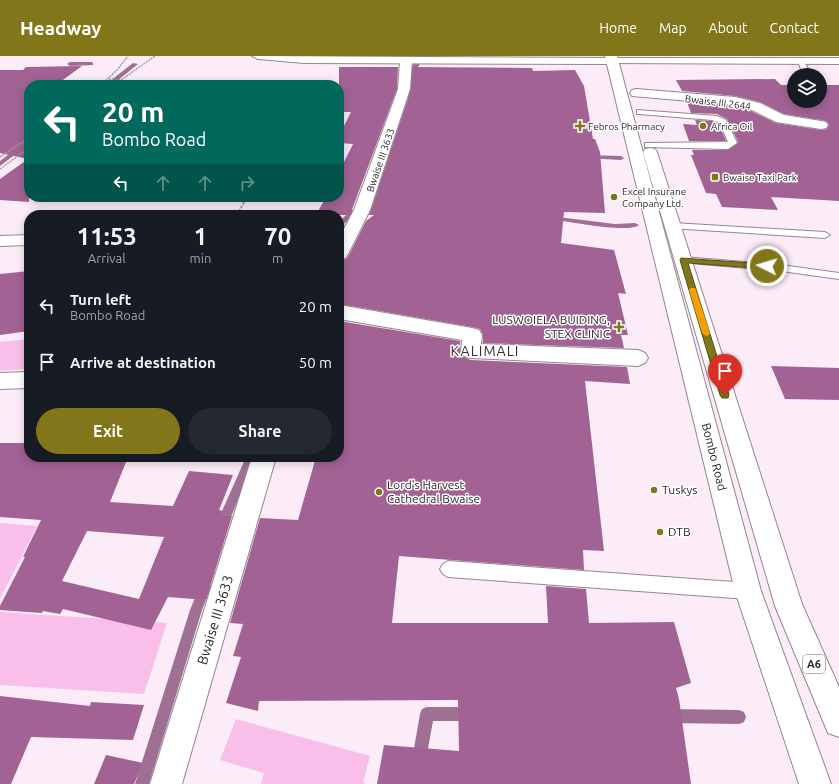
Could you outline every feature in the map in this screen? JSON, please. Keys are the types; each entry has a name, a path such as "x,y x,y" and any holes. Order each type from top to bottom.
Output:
{"main road":[{"path":"244,56 304,60 406,61 619,58 839,62"},
{"path":"619,58 631,77 645,134"},
{"name":"Bombo Road","path":"619,58 748,591 815,784"},
{"name":"Bwaise III 3633","path":"344,237 362,210 404,89 406,61"},
{"name":"Bwaise III 2644","path":"636,93 735,101 755,106 781,119 821,125"},
{"name":"A6","path":"645,134 789,606 839,722"},
{"path":"0,241 24,240"},
{"path":"344,313 472,335 471,351 638,358"},
{"path":"0,381 24,380"},
{"name":"Bwaise III 3633","path":"166,784 263,462"}],"lane":[{"path":"801,61 804,68"},
{"path":"640,112 714,118 723,122 733,144 728,146 645,134"},
{"path":"673,226 824,235"},
{"path":"683,260 781,268 839,276"},
{"path":"448,569 748,591"}],"path":[{"path":"109,79 128,56"},
{"path":"109,79 120,80 155,56"},
{"path":"0,157 24,141"},
{"path":"0,169 24,152"}],"shaded area":[{"path":"24,340 24,369 0,371 0,342"},
{"path":"0,523 37,526 0,599"},
{"path":"0,612 167,623 144,694 0,685"},
{"path":"236,719 370,756 363,783 367,784 261,784 264,773 220,760"}],"building":[{"path":"82,66 63,80 24,80 24,158 0,153 0,70 23,70 26,67"},
{"path":"339,67 398,67 397,89 350,215 344,215 344,210 319,210 323,202 344,202 344,162 353,144 344,143 344,126 351,112 344,112 344,80 339,80"},
{"path":"413,67 532,68 533,71 575,70 584,86 593,139 595,139 600,152 605,213 564,212 561,243 614,250 626,294 618,293 628,335 621,335 624,348 483,343 483,335 480,329 344,305 344,259 349,255 366,221 374,215 369,215 411,89"},
{"path":"775,79 781,85 787,85 787,108 827,108 827,85 839,85 839,201 771,197 778,210 722,207 716,194 706,193 691,155 694,155 692,150 728,150 738,142 727,119 717,114 691,113 687,102 735,106 749,110 776,123 821,130 827,129 829,124 826,121 784,114 760,102 735,96 682,91 676,80"},
{"path":"695,120 712,121 719,124 726,141 689,141 683,124 697,125"},
{"path":"24,162 24,202 0,200 0,179"},
{"path":"24,272 24,332 0,335 0,274"},
{"path":"344,322 460,341 460,352 464,357 471,360 627,367 630,384 585,381 604,551 583,550 584,570 399,556 392,623 548,623 546,586 586,589 589,623 674,622 691,683 676,688 679,699 691,784 377,784 384,745 459,751 458,700 259,701 258,711 226,703 241,657 233,656 243,624 230,623 260,518 298,520 315,462 344,462"},
{"path":"771,366 839,368 839,400 785,399"},
{"path":"0,443 24,443 24,462 126,462 110,502 173,506 189,471 233,475 219,510 223,511 221,516 232,516 206,600 168,597 151,630 63,609 60,614 43,611 42,613 0,610 0,606 25,557 23,557 41,520 0,517","holes":["87,531 164,537 139,599 62,581"]},
{"path":"0,696 90,706 91,702 144,705 133,740 31,737 11,784 0,784"},
{"path":"106,755 143,763 134,784 94,784"}],"waterway":[{"path":"70,64 91,64"},
{"path":"114,80 135,64"},
{"path":"415,102 409,87 410,73 417,64"},
{"path":"0,164 24,145"},
{"path":"587,157 621,158"},
{"path":"344,221 354,212"},
{"path":"552,223 558,223 561,219 615,226 635,225"},
{"path":"221,527 249,462"},
{"path":"142,784 196,610 205,587"},
{"path":"421,784 420,754 427,714 472,714"},
{"path":"668,716 739,717"}],"slow traffic":[{"path":"693,290 706,333"}],"place":[{"name":"Febros Pharmacy","path":"580,126"},
{"name":"Africa Oil","path":"703,126"},
{"name":"Bwaise Taxi Park","path":"715,177"},
{"name":"Excel Insurane Company Ltd.","path":"614,197"},
{"name":"LUSWOIELA BUIDING, STEX CLINIC","path":"619,327"},
{"name":"Tuskys","path":"654,490"},
{"name":"Lord's Harvest Cathedral Bwaise","path":"379,492"},
{"name":"DTB","path":"660,532"}],"district":[{"name":"KALIMALI","path":"485,351"}],"route":[{"path":"725,395 683,260 767,266"}]}
